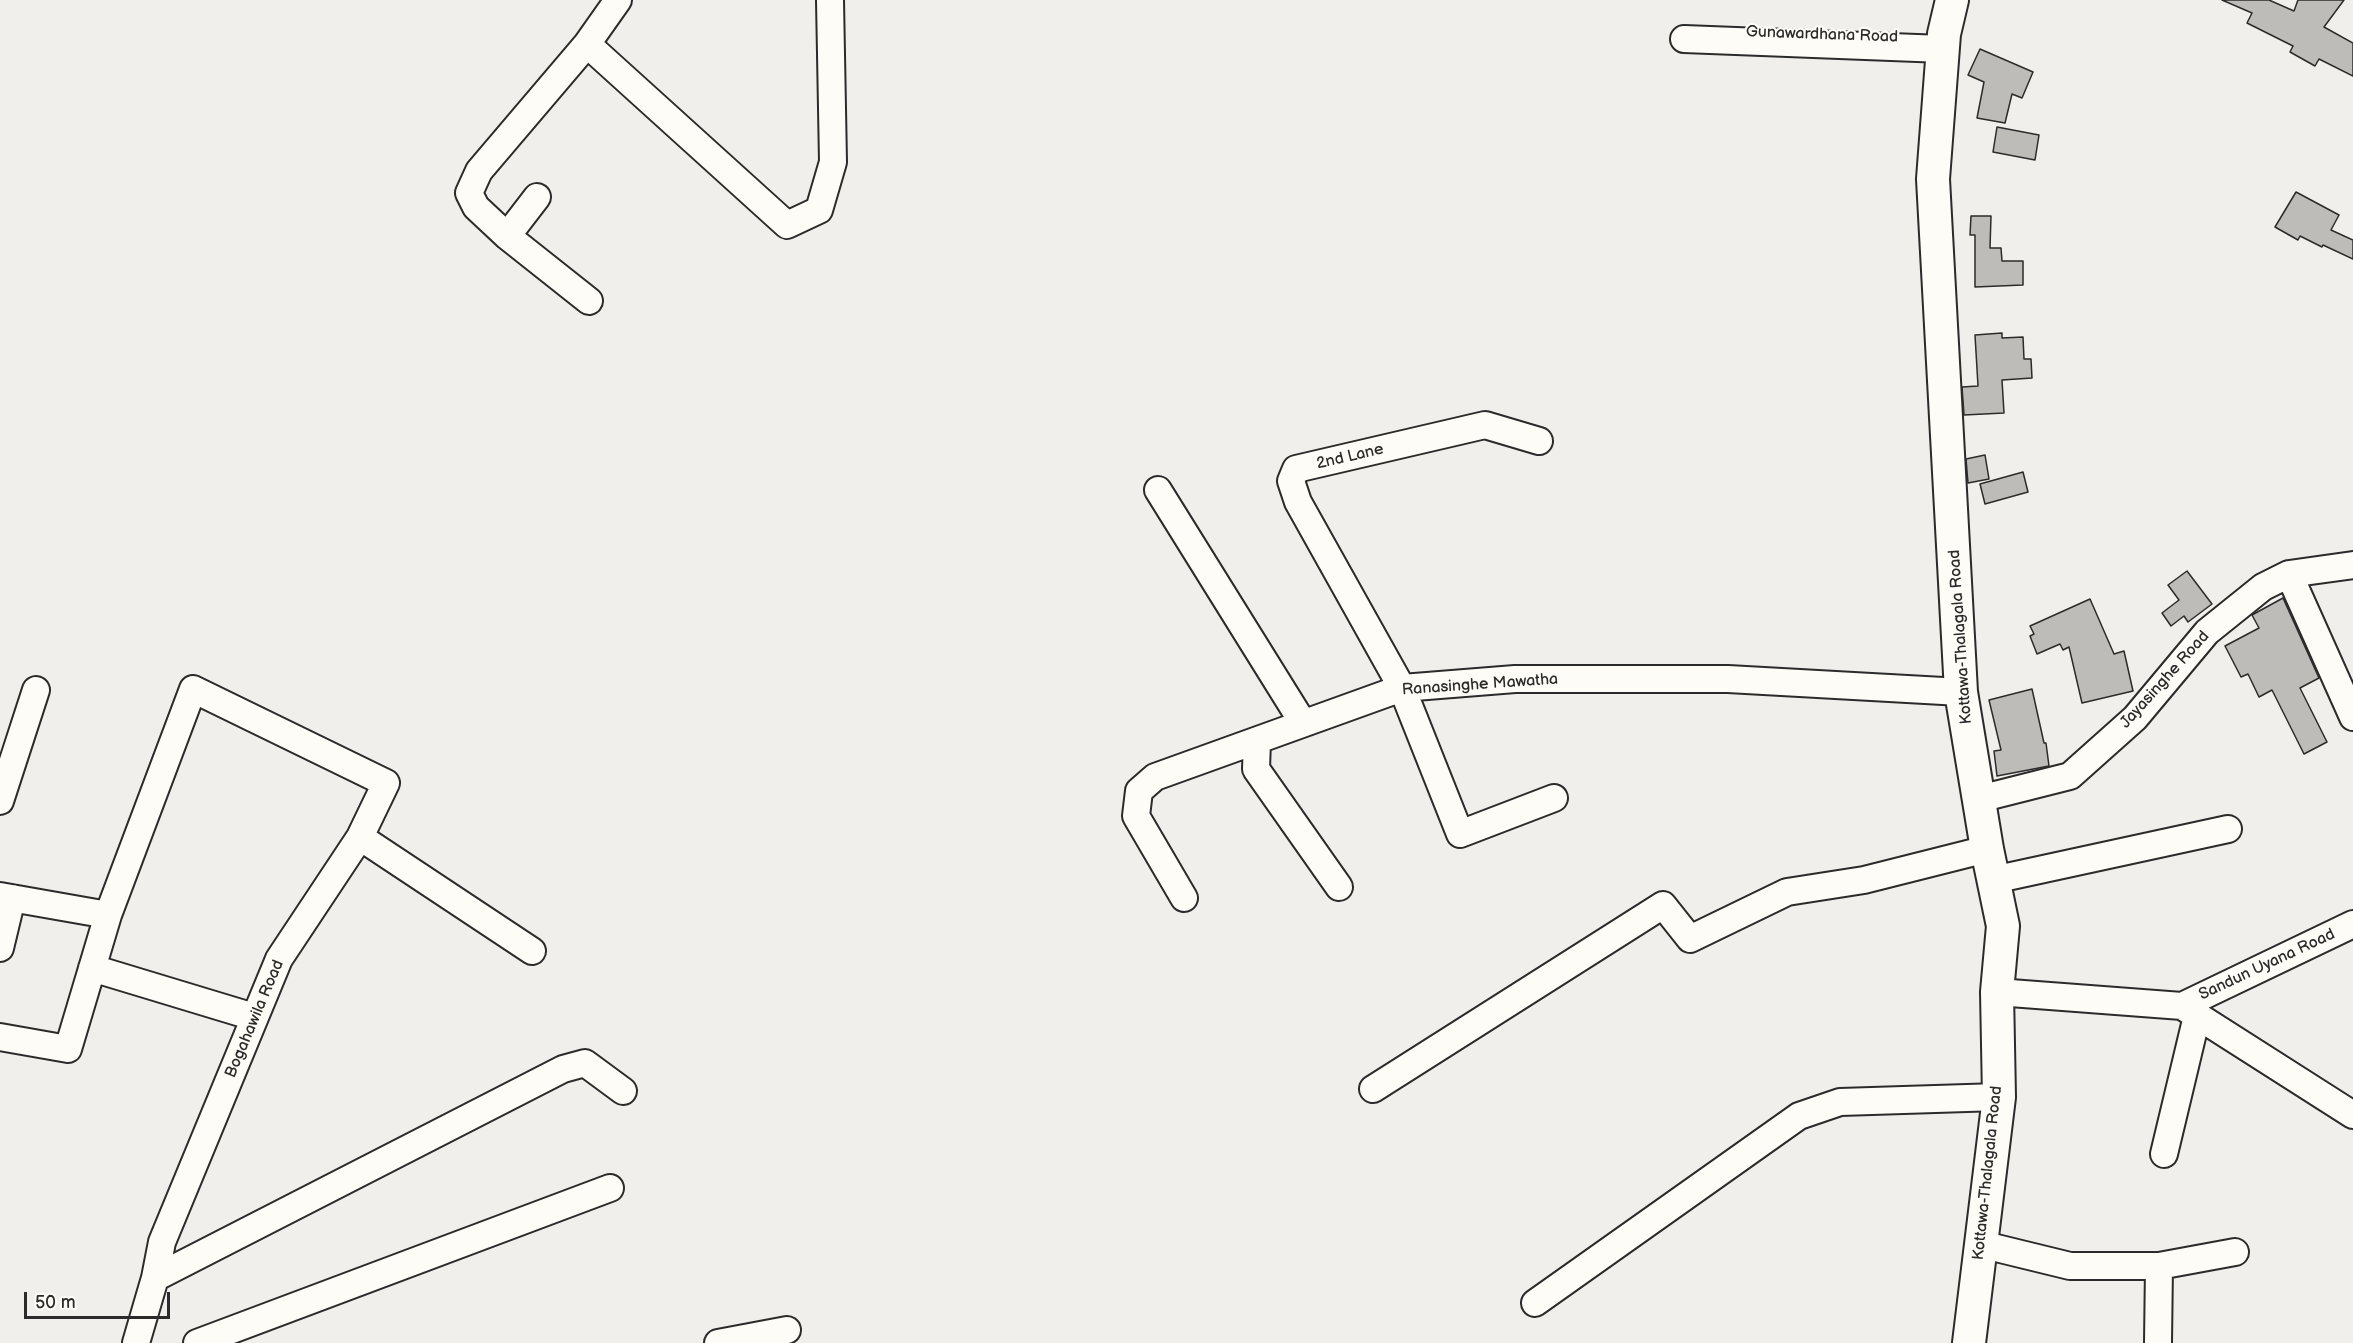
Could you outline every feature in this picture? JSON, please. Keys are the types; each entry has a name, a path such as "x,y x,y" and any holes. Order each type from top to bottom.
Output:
{"main road":[{"name":"Kottawa-Thalagala Road","path":"1952,0 1944,44 1934,179 1961,692 1987,849 2003,926 1997,992 1999,1096 1969,1343"}],"street":[{"path":"589,302 507,236 476,207 469,193 479,171 587,44 618,0"},
{"path":"587,44 787,225 819,210 833,162 830,0"},
{"path":"1691,34 1944,44"},
{"path":"507,236 537,197"},
{"name":"2nd Lane","path":"1402,688 1298,502 1291,481 1296,470 1485,425 1539,441"},
{"path":"1158,490 1303,723"},
{"name":"Jayasinghe Road","path":"1979,800 2070,776 2135,718 2207,632 2263,587 2289,574 2353,565"},
{"path":"2289,574 2353,717"},
{"name":"Ranasinghe Mawatha","path":"1184,898 1137,816 1139,791 1155,777 1402,688 1515,679 1728,679 1961,692"},
{"path":"1402,688 1460,834 1554,798"},
{"name":"Bogahawila Road","path":"108,915 193,689 386,783 360,837 279,959 162,1242 155,1278 136,1343"},
{"path":"0,801 36,690"},
{"path":"1257,741 1257,769 1339,887"},
{"path":"1993,880 2228,829"},
{"path":"360,837 532,951"},
{"path":"1372,1089 1663,904 1690,939 1787,892 1864,880 1987,849"},
{"path":"0,948 6,897 108,915 68,1049 0,1037"},
{"name":"Sandun Uyana Road","path":"2189,1011 2353,924"},
{"path":"92,968 254,1017"},
{"path":"1997,992 2189,1011 2351,1112"},
{"path":"2164,1154 2189,1011"},
{"path":"155,1278 563,1069 585,1063 623,1091"},
{"path":"1535,1303 1799,1116 1840,1102 1999,1096"},
{"path":"197,1343 610,1188"},
{"path":"1980,1244 2070,1266 2159,1266 2235,1252"},
{"path":"2158,1343 2159,1266"},
{"path":"718,1343 787,1330"}],"building":[{"path":"2222,0 2269,0 2294,11 2298,0 2344,0 2324,27 2353,43 2353,76 2319,59 2315,66 2290,52 2293,46 2247,23 2252,13"},
{"path":"1980,49 2033,72 2022,98 2012,94 2005,123 1977,118 1984,82 1968,75"},
{"path":"1997,127 2039,135 2035,160 1993,152"},
{"path":"2296,192 2339,215 2331,230 2353,240 2353,259 2300,236 2298,240 2275,227"},
{"path":"1971,216 1991,216 1990,248 2001,248 2002,261 2023,261 2023,285 1975,287 1975,235 1970,235"},
{"path":"2002,333 2002,338 2023,337 2024,359 2031,359 2032,378 2002,380 2004,413 1964,415 1962,387 1978,386 1975,335"},
{"path":"1985,455 1989,479 1968,483 1966,459"},
{"path":"2023,472 2028,492 1985,504 1980,484"},
{"path":"2187,571 2212,604 2188,622 2184,616 2171,626 2162,613 2179,600 2168,585"},
{"path":"2283,598 2319,678 2300,688 2327,742 2304,754 2272,690 2259,697 2248,674 2241,677 2225,646 2259,628 2252,615"},
{"path":"2090,599 2114,654 2124,651 2133,691 2082,703 2069,647 2063,650 2060,644 2037,654 2030,636 2034,634 2030,626"},
{"path":"2032,689 2044,743 2046,743 2049,766 1997,776 1994,751 2001,750 1989,700"}]}
